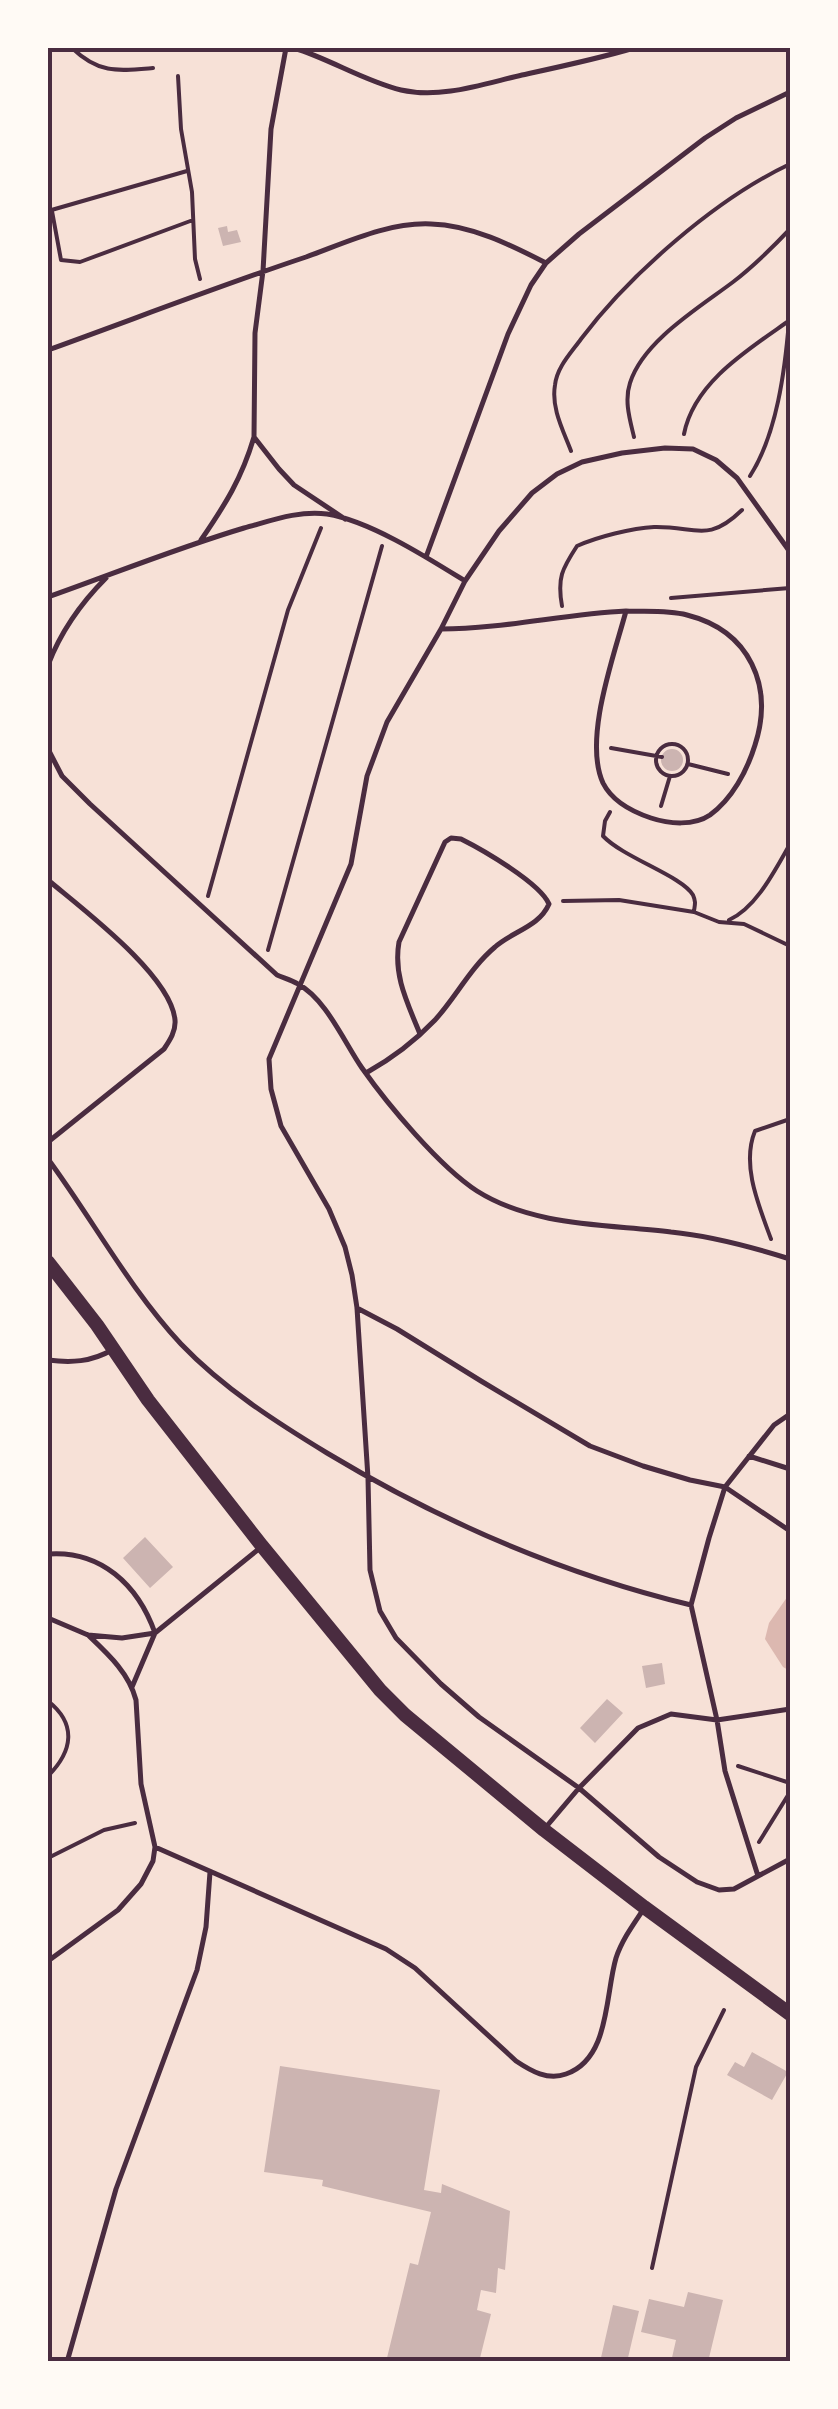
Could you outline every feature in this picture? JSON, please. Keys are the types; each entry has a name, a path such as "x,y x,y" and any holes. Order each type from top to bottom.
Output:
{"street":[{"path":"48,1262 148,1400 262,1546 405,1715 544,1830 790,2014"}],"lane":[{"path":"201,541 232,496 254,437 255,332 263,272 271,129 290,48 316,54 400,90 443,92 634,48"},
{"path":"426,557 508,334 546,263 705,138 790,92"},
{"path":"48,350 401,226 457,227 546,263"},
{"path":"254,437 294,485 345,519"},
{"path":"790,552 737,478 716,460 693,450 622,453 576,465 532,493 465,581 442,630 388,722 367,776 350,864 269,1060 271,1088 281,1126 330,1210 345,1247 357,1308 370,1570 380,1611 396,1638 480,1717 579,1788 659,1857 697,1882 718,1890 734,1888 790,1859"},
{"path":"48,598 201,541 276,519 314,513 345,519 385,536 465,581"},
{"path":"48,664 74,614 108,576"},
{"path":"442,630 475,630 564,616 626,612 684,614 720,629 736,642 753,666 762,690 762,724 742,778 708,817 692,822 657,820 619,803 604,786 597,745 607,676 626,612"},
{"path":"48,749 75,790 264,964 321,1003 366,1073 395,1109 456,1175 479,1192 545,1218 676,1232 790,1259"},
{"path":"366,1073 420,1034 484,957 499,943 538,922 549,904 546,895 533,884 461,839 445,842 399,942 396,960 402,987 420,1034"},
{"path":"48,880 146,967 169,1000 175,1020 164,1049 48,1142"},
{"path":"48,1159 134,1285 182,1345 235,1392 368,1478 480,1534 634,1592 691,1605"},
{"path":"357,1308 397,1328 590,1446 643,1466 726,1487 790,1531"},
{"path":"48,1360 84,1361 114,1349"},
{"path":"758,1876 724,1763 691,1605 726,1487 774,1425 790,1414"},
{"path":"749,1456 790,1469"},
{"path":"132,1687 155,1634 262,1546"},
{"path":"48,1554 88,1558 112,1570 146,1610 155,1634"},
{"path":"48,1618 88,1635 122,1638 155,1634"},
{"path":"48,1961 104,1922 131,1897 149,1872 155,1847 139,1767 132,1687 110,1655 88,1635"},
{"path":"544,1830 638,1728 672,1714 717,1720 790,1708"},
{"path":"155,1847 386,1949 429,1980 516,2060 544,2076 559,2077 573,2072 594,2050 621,1944 644,1907"},
{"path":"67,2362 116,2190 197,1970 206,1928 210,1872"}],"path":[{"path":"72,48 102,68 154,68"},
{"path":"178,76 181,129 192,192 195,259 204,293"},
{"path":"576,465 556,408 554,384 561,366 626,286 682,236 748,187 790,164"},
{"path":"187,172 50,210 61,260 80,262 193,220"},
{"path":"638,451 627,394 642,362 685,316 756,264 789,230"},
{"path":"683,449 688,416 703,393 754,345 790,321"},
{"path":"743,487 756,467 768,434 786,363 790,321"},
{"path":"564,616 560,579 577,546 636,529 717,530 753,500"},
{"path":"204,910 288,610 327,514"},
{"path":"264,964 385,536"},
{"path":"662,612 662,602 674,597 790,588"},
{"path":"665,746 678,746 685,751 688,764 679,775 670,776 658,767 665,746"},
{"path":"610,747 659,757"},
{"path":"688,764 728,774"},
{"path":"660,808 670,776"},
{"path":"615,798 603,836 618,849 688,889 694,896 694,912"},
{"path":"719,922 739,916 750,905 790,844"},
{"path":"549,904 618,900 694,912 719,922 744,924 790,946"},
{"path":"776,1254 759,1206 748,1154 755,1131 790,1119"},
{"path":"48,1701 65,1717 69,1736 61,1758 48,1776"},
{"path":"724,1763 790,1783"},
{"path":"752,1854 790,1792"},
{"path":"48,1858 104,1830 150,1820"},
{"path":"652,2268 696,2067 724,2010"}],"shaded area":[{"path":"790,1593 790,1671 783,1667 765,1639 769,1623"}],"building":[{"path":"227,226 228,232 237,230 241,242 223,246 218,228"},
{"path":"672,749 683,760 672,771 661,760"},
{"path":"145,1537 173,1567 150,1588 123,1558"},
{"path":"662,1663 665,1684 646,1688 642,1666"},
{"path":"607,1699 623,1713 595,1743 580,1728"},
{"path":"752,2052 788,2072 772,2100 727,2075 735,2062 744,2067"},
{"path":"280,2066 440,2090 424,2190 441,2193 442,2184 510,2211 505,2270 498,2268 496,2293 481,2290 477,2310 491,2314 479,2362 386,2362 410,2263 418,2265 431,2212 322,2186 323,2180 264,2172"},
{"path":"688,2292 723,2300 708,2362 671,2362 676,2340 641,2332 649,2299 684,2307"},
{"path":"613,2305 639,2311 627,2362 600,2362"}]}
